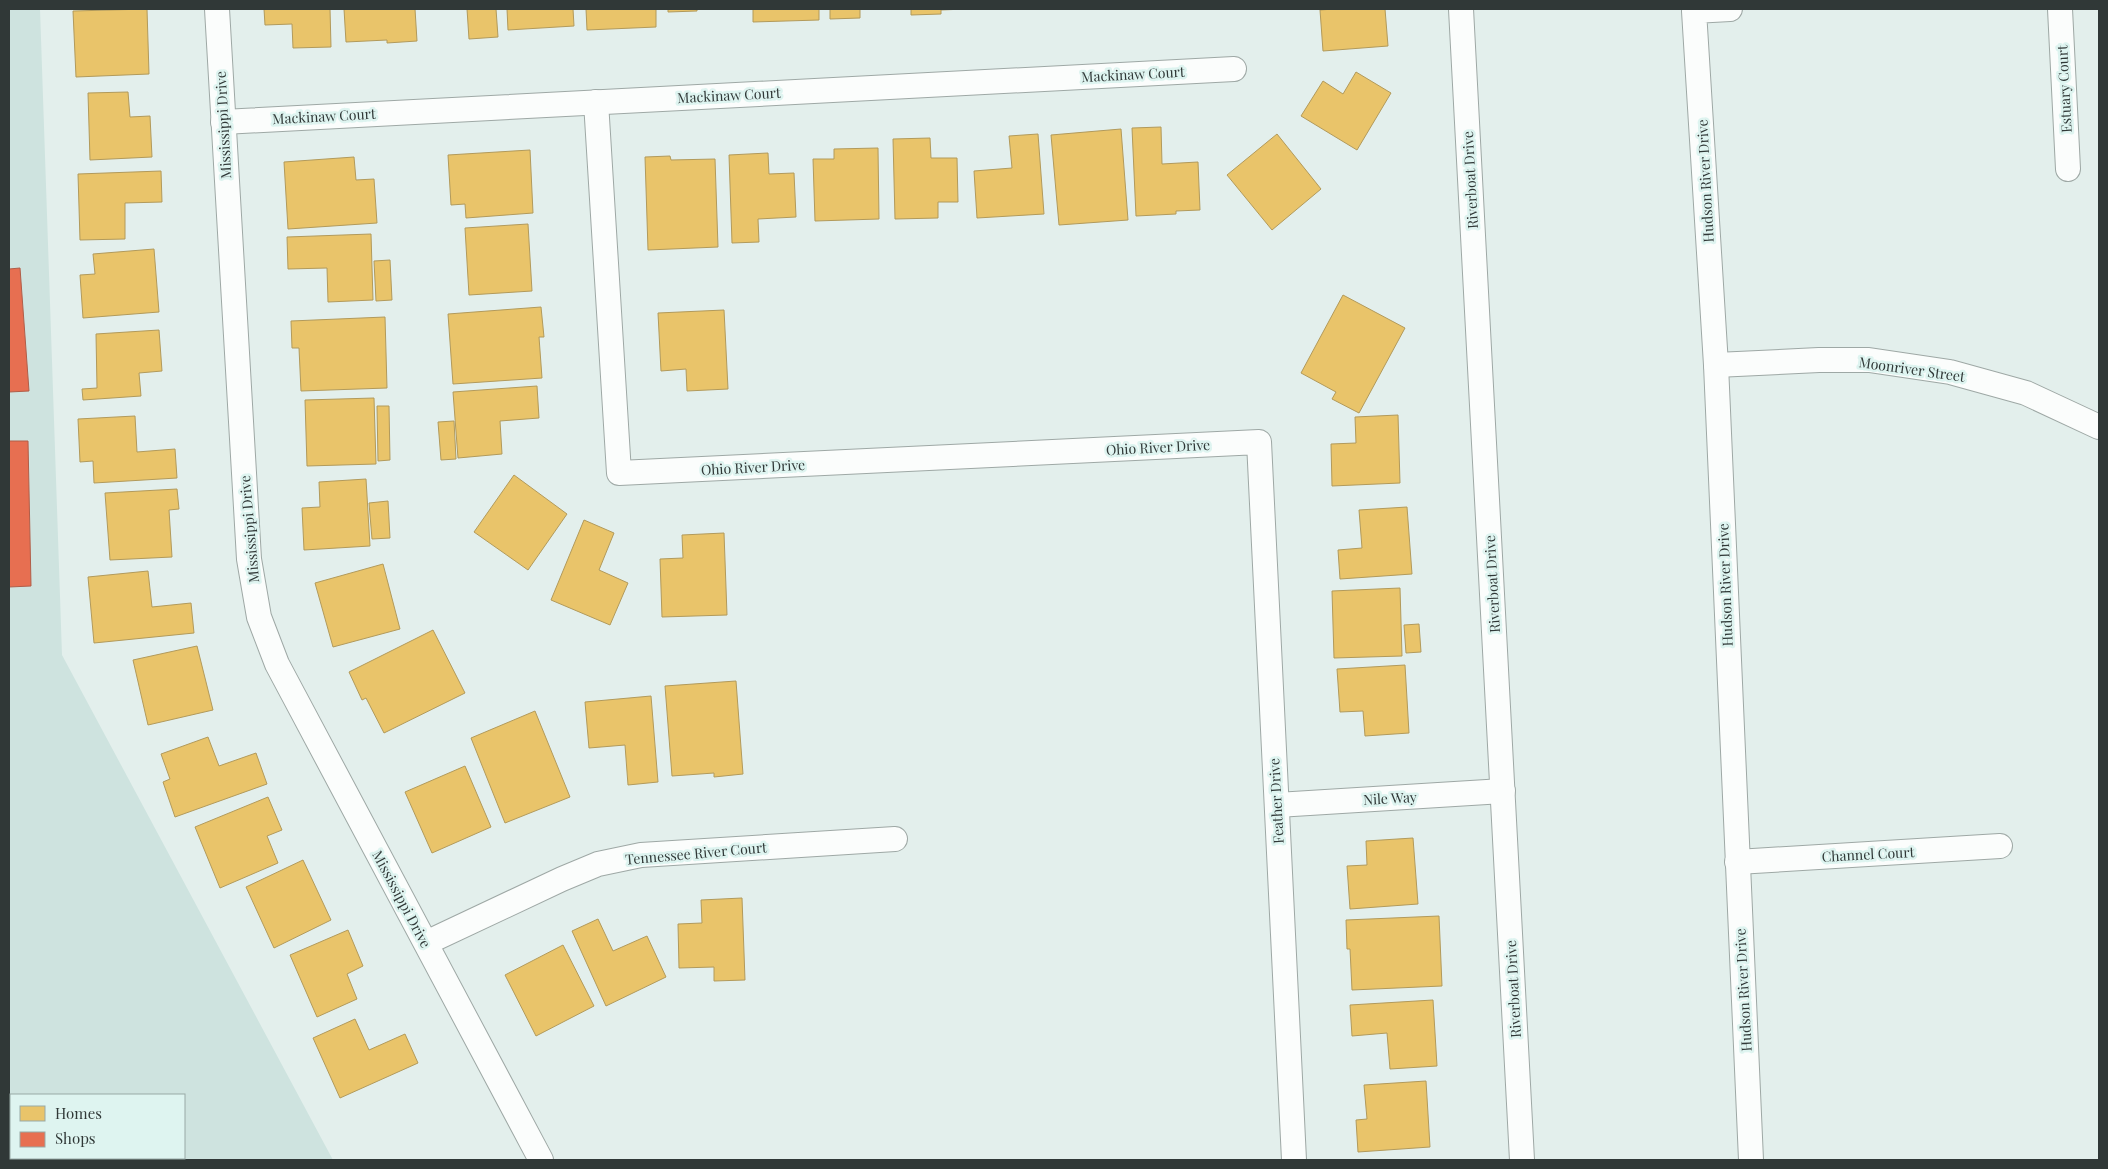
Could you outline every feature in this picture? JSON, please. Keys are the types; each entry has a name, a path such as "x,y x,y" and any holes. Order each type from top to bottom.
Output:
{"street":[{"name":"Mississippi Drive","path":"217,9 249,559 259,618 277,664 541,1160"},
{"name":"Riverboat Drive","path":"1461,9 1522,1160"},
{"name":"Hudson River Drive","path":"1730,9 1694,11 1716,366 1750,1160"},
{"name":"Estuary Court","path":"2060,9 2068,169"},
{"name":"Mackinaw Court","path":"223,122 1234,69"},
{"name":"Ohio River Drive","path":"596,102 619,473 1258,442"},
{"name":"Moonriver Street","path":"1716,366 1819,360 1868,360 1950,372 2026,393 2099,427"},
{"name":"Feather Drive","path":"1258,442 1294,1160"},
{"name":"Nile Way","path":"1277,805 1503,791"},
{"name":"Tennessee River Court","path":"426,943 598,864 641,855 895,839"},
{"name":"Channel Court","path":"1737,862 2000,846"}],"shaded area":[{"path":"9,9 40,9 62,655 333,1160 9,1160"}],"building: Homes":[{"path":"147,9 149,74 76,77 73,11"},
{"path":"264,9 330,9 331,47 293,48 292,24 265,25"},
{"path":"344,9 415,9 417,41 387,43 387,40 346,42"},
{"path":"467,9 496,9 498,37 469,39"},
{"path":"507,9 573,9 574,26 508,30"},
{"path":"586,9 656,9 656,27 587,30"},
{"path":"668,9 697,9 697,11 668,12"},
{"path":"753,9 819,9 819,20 753,22"},
{"path":"830,9 860,9 860,18 830,19"},
{"path":"911,9 965,9 941,10 941,14 911,15"},
{"path":"1385,9 1388,46 1323,51 1320,10"},
{"path":"1356,72 1391,93 1357,150 1301,116 1323,81 1343,94"},
{"path":"128,92 130,117 150,116 152,157 90,160 88,93"},
{"path":"1161,127 1162,164 1198,162 1200,210 1176,211 1176,214 1136,216 1132,128"},
{"path":"1121,129 1128,220 1059,225 1051,135"},
{"path":"1038,134 1044,214 977,218 974,171 1012,168 1009,136"},
{"path":"1277,134 1321,189 1272,230 1227,175"},
{"path":"930,138 931,158 957,158 958,202 938,202 938,218 895,219 893,139"},
{"path":"878,148 879,219 815,221 813,159 834,159 834,149"},
{"path":"530,150 533,213 466,218 465,204 451,205 448,155"},
{"path":"768,153 769,174 794,173 796,217 758,219 759,242 732,243 729,155"},
{"path":"670,156 671,160 715,159 718,247 648,250 645,157"},
{"path":"354,157 356,180 374,179 377,223 288,229 284,162"},
{"path":"161,171 162,202 125,203 125,239 80,240 78,174"},
{"path":"528,224 532,291 469,295 465,228"},
{"path":"371,234 373,300 328,302 327,268 288,269 287,237"},
{"path":"154,249 159,312 83,318 80,275 95,274 93,254"},
{"path":"390,260 392,300 376,301 374,261"},
{"path":"1343,295 1405,328 1359,413 1332,399 1336,392 1301,373"},
{"path":"541,307 544,337 539,337 542,378 453,384 448,314"},
{"path":"724,310 728,389 687,391 686,369 661,371 658,313"},
{"path":"385,317 387,388 301,391 299,348 292,348 291,321"},
{"path":"159,330 162,371 139,373 141,396 83,400 82,389 97,388 96,334"},
{"path":"537,386 539,418 500,421 502,454 458,458 453,392"},
{"path":"374,398 376,464 307,466 305,400"},
{"path":"377,406 389,406 390,460 378,461"},
{"path":"1398,415 1400,483 1332,486 1331,444 1356,443 1355,417"},
{"path":"135,416 137,452 175,449 177,478 94,483 93,461 80,462 78,419"},
{"path":"454,421 456,459 441,460 438,422"},
{"path":"514,475 567,514 528,570 474,532"},
{"path":"366,479 370,546 304,550 302,508 320,507 319,482"},
{"path":"177,489 179,509 169,510 172,557 110,560 105,493"},
{"path":"388,501 390,538 372,539 369,503"},
{"path":"1407,507 1412,574 1340,579 1338,550 1362,548 1359,510"},
{"path":"584,520 614,533 599,570 628,583 610,625 551,600"},
{"path":"724,533 727,615 662,617 660,559 683,558 682,535"},
{"path":"383,564 400,629 333,647 315,583"},
{"path":"148,571 152,607 191,603 194,633 94,643 88,577"},
{"path":"1400,588 1402,656 1334,658 1332,591"},
{"path":"1419,624 1421,652 1406,653 1404,625"},
{"path":"433,630 465,693 384,733 366,698 362,700 349,672"},
{"path":"197,646 213,710 148,725 133,660"},
{"path":"1405,665 1409,733 1365,736 1363,711 1340,712 1337,669"},
{"path":"736,681 743,774 714,777 714,773 672,776 665,686"},
{"path":"651,696 658,782 628,785 625,745 589,748 585,702"},
{"path":"535,711 570,797 505,823 471,738"},
{"path":"208,737 219,766 256,753 267,784 175,817 163,782 170,779 161,754"},
{"path":"465,766 491,827 432,853 405,792"},
{"path":"268,797 282,830 267,836 278,863 220,888 195,827"},
{"path":"1413,838 1418,904 1350,909 1347,866 1367,865 1366,841"},
{"path":"303,860 331,920 274,948 246,887"},
{"path":"742,898 745,980 714,981 714,967 679,968 678,924 702,923 701,900"},
{"path":"1439,916 1442,986 1352,990 1350,949 1347,949 1346,920"},
{"path":"598,919 613,951 647,936 666,977 606,1006 572,931"},
{"path":"348,930 363,966 347,974 357,999 317,1017 290,955"},
{"path":"563,945 594,1006 536,1036 505,975"},
{"path":"1433,1000 1437,1066 1390,1069 1387,1033 1352,1036 1350,1005"},
{"path":"355,1019 369,1050 405,1034 418,1063 340,1098 313,1038"},
{"path":"1426,1081 1430,1147 1358,1152 1356,1120 1367,1119 1364,1085"}],"building: Shops":[{"path":"20,268 29,391 9,392 9,269"},
{"path":"9,441 28,441 31,586 9,587"}]}
